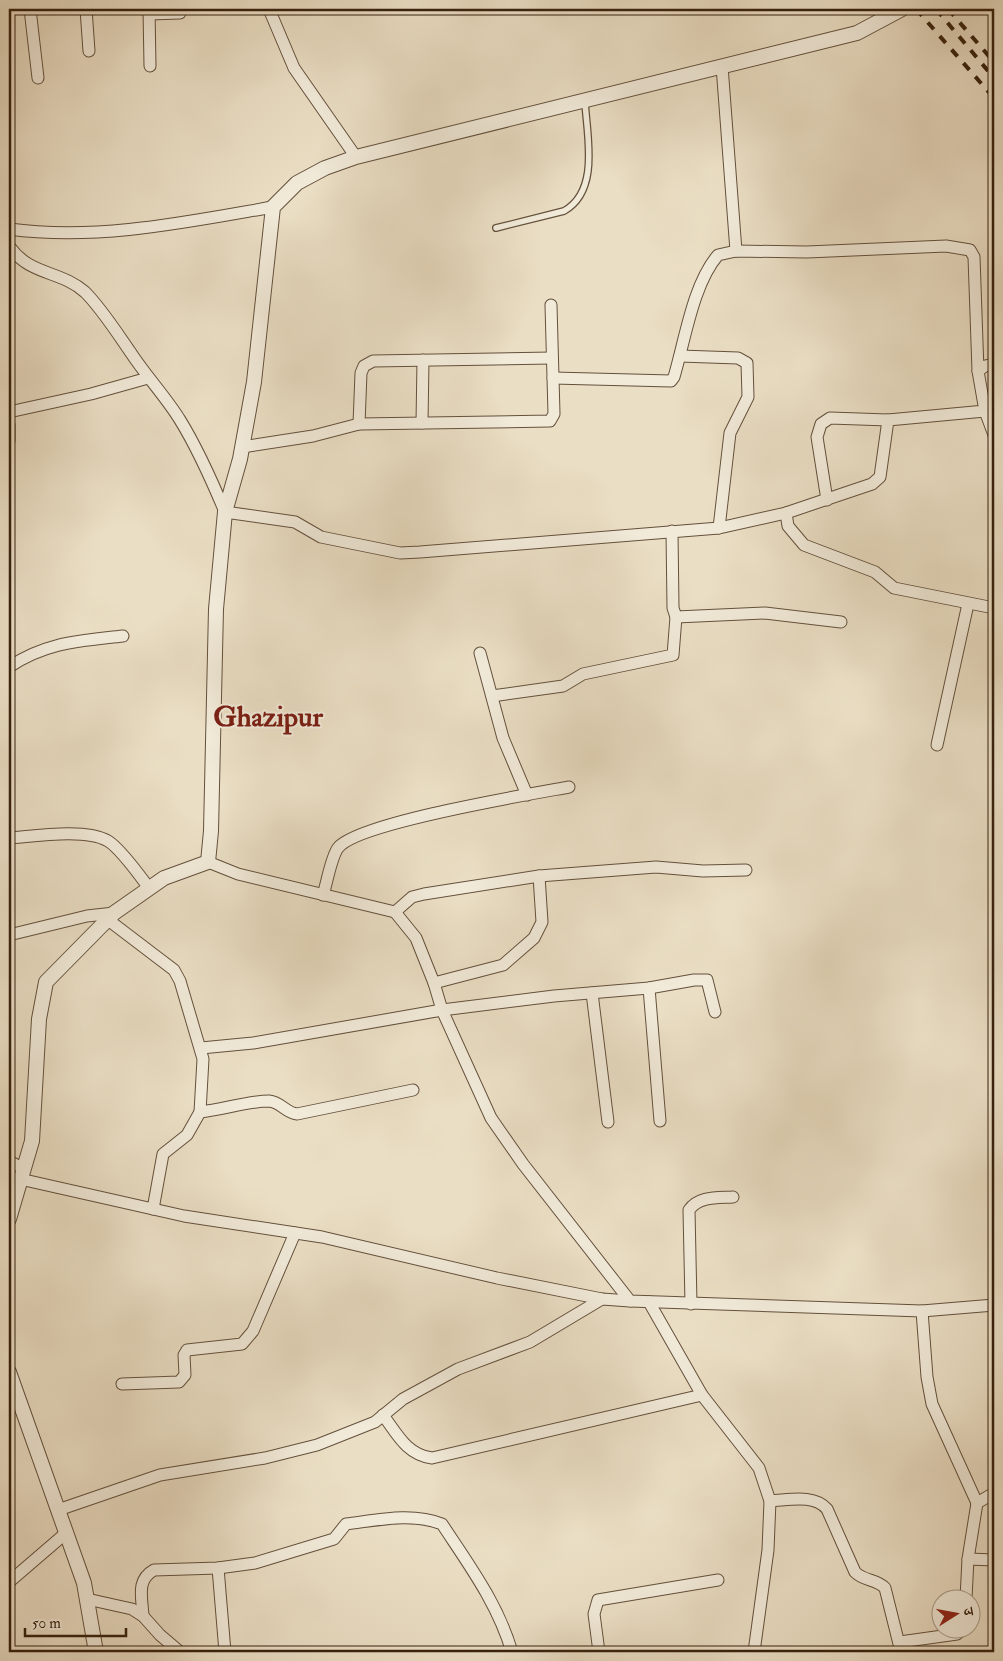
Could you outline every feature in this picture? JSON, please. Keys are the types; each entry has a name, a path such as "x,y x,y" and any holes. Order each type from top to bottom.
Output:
{"street":[{"path":"30,9 38,78"},
{"path":"86,9 89,51"},
{"path":"269,9 294,68 356,156"},
{"path":"208,862 211,831 216,609 225,512 242,447 254,382 273,207 296,182 356,156 857,33 902,9"},
{"path":"150,66 149,11 180,13"},
{"path":"722,66 736,251"},
{"path":"9,229 68,232 130,229 167,225 273,207"},
{"path":"9,246 16,256 27,265 65,278 88,295 180,420 209,473 225,512"},
{"path":"553,378 665,382 674,377 695,301 711,263 718,255 736,251 807,252 946,246 970,250 974,256 978,371 985,411 994,435"},
{"path":"242,447 313,436 359,424 550,421 554,414 551,305"},
{"path":"680,356 738,358 745,360 749,372 748,398 730,434 719,528"},
{"path":"359,424 361,373 364,366 374,361 552,358"},
{"path":"422,424 423,360"},
{"path":"978,371 985,366 994,364"},
{"path":"9,412 91,394 148,378"},
{"path":"827,500 817,438 821,424 830,418 888,420 985,411"},
{"path":"225,512 295,522 321,537 400,553 719,528 786,513 872,484 880,478 888,420"},
{"path":"9,425 9,440"},
{"path":"786,513 788,526 804,545 875,572 894,588 994,608"},
{"path":"492,696 563,686 583,674 674,655 676,617 673,608 672,531"},
{"path":"937,745 968,604"},
{"path":"676,617 765,613 841,622"},
{"path":"9,667 25,656 54,645 123,636"},
{"path":"480,653 503,738 527,795"},
{"path":"323,895 338,848 353,837 415,818 569,787"},
{"path":"9,838 66,834 99,838 110,842 148,888"},
{"path":"10,1211 32,1141 39,1020 46,982 110,916 164,878 208,862 238,874 395,912 416,938 434,983 442,1010 491,1118 523,1164 630,1302"},
{"path":"395,912 412,897 539,876 656,867 746,870"},
{"path":"434,983 503,965 534,938 542,922 539,876"},
{"path":"9,935 87,916 110,916 174,970 180,982 201,1048 203,1082 200,1112 187,1135 164,1154 153,1209"},
{"path":"201,1048 253,1043 442,1010 649,988 694,980 707,980 714,1012"},
{"path":"649,988 660,1121"},
{"path":"592,993 608,1122"},
{"path":"200,1112 269,1101 280,1104 290,1113 297,1114 413,1090"},
{"path":"9,1161 22,1174 153,1209 184,1216 296,1233 602,1299 630,1302 922,1311 994,1305"},
{"path":"691,1304 689,1210 695,1202 701,1200 733,1197"},
{"path":"122,1384 179,1382 186,1375 184,1355 187,1350 242,1344 252,1331 296,1233"},
{"path":"58,1510 160,1475 265,1458 316,1445 376,1422 403,1399 458,1369 530,1342 602,1299"},
{"path":"649,1302 702,1395 759,1468 770,1501 768,1550 754,1652"},
{"path":"922,1311 927,1377 932,1404 977,1503 968,1558 966,1588"},
{"path":"9,1372 84,1582 96,1652"},
{"path":"383,1415 407,1447 419,1456 432,1458 702,1395"},
{"path":"977,1503 994,1492"},
{"path":"770,1501 820,1501 827,1509 854,1572 859,1577 882,1584 885,1588 900,1647 939,1638"},
{"path":"143,1616 142,1581 145,1575 154,1570 218,1568 255,1563 334,1539 346,1524 411,1516 430,1519 442,1524 494,1605 505,1628 512,1652"},
{"path":"9,1582 66,1532"},
{"path":"968,1558 994,1560"},
{"path":"218,1568 225,1652"},
{"path":"599,1652 594,1614 598,1600 718,1580"},
{"path":"87,1599 132,1609 143,1616 160,1635 180,1652"}],"lane":[{"path":"496,228 564,211 573,206 582,196 588,170 585,100"}],"railway":[{"path":"916,9 994,98"},
{"path":"936,9 994,78"},
{"path":"948,9 994,62"}],"district":[{"name":"Ghazipur","path":"268,716"}]}
